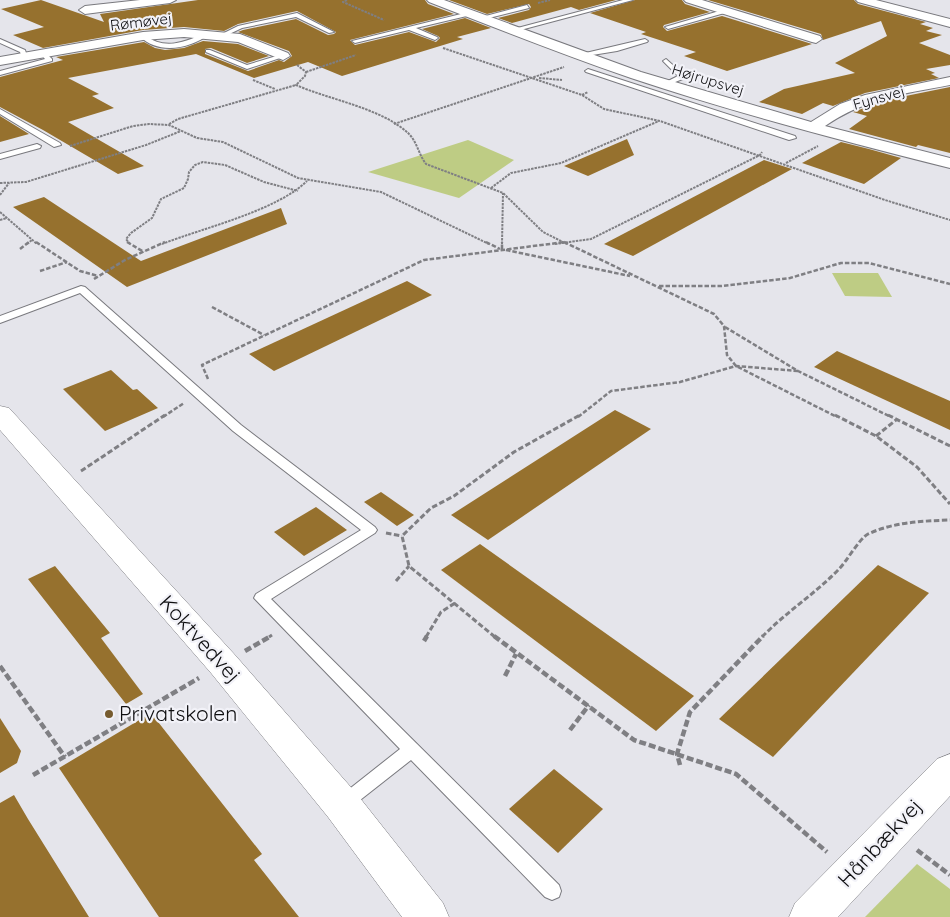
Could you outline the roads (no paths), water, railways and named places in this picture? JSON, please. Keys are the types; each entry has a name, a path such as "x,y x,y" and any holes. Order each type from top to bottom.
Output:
{"street":[{"path":"82,5 170,0"},
{"name":"Højrupsvej","path":"433,0 474,12 586,61 812,128 950,163"},
{"path":"690,0 816,38"},
{"path":"862,0 950,24"},
{"path":"82,5 111,42"},
{"name":"Rømøvej","path":"0,61 143,36 178,33 223,35 254,43 283,56"},
{"name":"Fynsvej","path":"812,128 844,108 860,101 880,95 950,81"},
{"name":"Koktvedvej","path":"0,414 223,664 342,805 428,917"},
{"name":"Hånbækvej","path":"810,917 950,770"}],"lane":[{"path":"513,30 630,0"},
{"path":"355,41 474,12 527,7"},
{"path":"668,27 726,11"},
{"path":"223,35 240,27 297,15 331,32"},
{"path":"409,28 435,38"},
{"path":"586,61 645,41"},
{"path":"0,42 23,51 24,56"},
{"path":"208,51 248,67 283,56"},
{"path":"0,73 50,60 43,53"},
{"path":"586,61 702,108 792,138"},
{"path":"666,61 683,77 666,84"},
{"path":"702,108 719,100"},
{"path":"0,112 57,145"},
{"path":"0,157 37,146"},
{"path":"0,320 81,289 237,428 370,530 261,598 552,891"},
{"path":"342,805 412,750"}],"place":[{"name":"Privatskolen","path":"109,714"}]}
